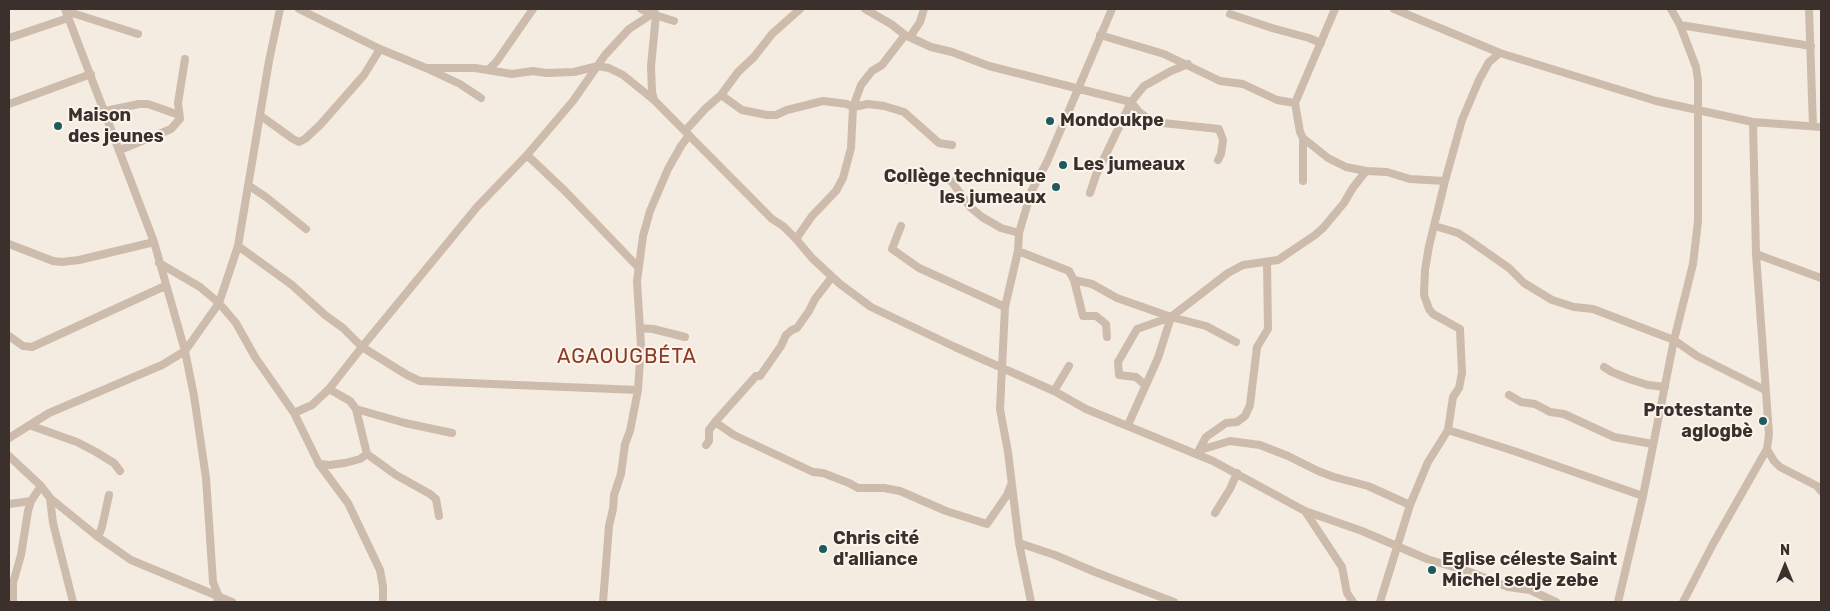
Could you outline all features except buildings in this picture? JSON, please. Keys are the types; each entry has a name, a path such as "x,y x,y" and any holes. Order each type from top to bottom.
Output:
{"street":[{"path":"9,438 49,413 162,365 185,351 219,303 238,246 269,61 280,9"},
{"path":"299,9 380,49 460,84 481,98"},
{"path":"488,70 497,61 532,9"},
{"path":"642,9 674,21"},
{"path":"603,602 609,526 614,495 621,474 625,444 630,431 638,390 641,346 637,294 638,266 650,210 668,169 687,133 705,109 722,95 738,72 754,57 772,34 800,9"},
{"path":"865,9 908,36 932,47 952,52 989,66 1130,102 1147,118 1163,123 1220,129 1223,140 1218,160"},
{"path":"796,239 812,216 836,191 843,178 851,148 854,107 861,86 872,71 882,65 920,22 924,9"},
{"path":"1031,602 1019,543 1008,452 1000,409 1005,307 1018,251 1019,233 1031,192 1047,162 1112,9"},
{"path":"1334,9 1296,103 1300,132 1303,138 1328,158 1346,167 1366,171 1387,172 1410,179 1444,181"},
{"path":"1397,9 1500,53 1616,90 1675,106 1752,122 1817,127 1809,9"},
{"path":"1618,602 1643,496 1674,340 1693,264 1698,221 1698,80 1696,67 1680,25 1671,9"},
{"path":"67,13 154,242 185,351 194,396 206,478 214,582 218,600"},
{"path":"9,38 67,13 138,34"},
{"path":"294,413 312,405 329,389 362,346 477,207 527,155 573,101 617,42 654,13"},
{"path":"654,13 651,66 654,100"},
{"path":"1230,14 1321,43"},
{"path":"1680,25 1811,46"},
{"path":"1100,35 1164,54 1220,80 1243,84 1277,100 1296,103"},
{"path":"261,116 293,140 299,142 305,139 320,125 364,75 380,49"},
{"path":"1380,602 1410,505 1428,462 1448,430 1453,397 1461,381 1460,332 1458,328 1433,314 1429,309 1424,295 1427,262 1444,181 1457,136 1479,80 1489,62 1500,53"},
{"path":"120,150 171,129 180,119 178,103 186,59"},
{"path":"1090,193 1096,175 1130,102 1144,86 1172,70 1188,64"},
{"path":"426,68 475,68 512,74 533,71 574,72 598,66 609,68 623,75 654,100 772,219 783,226 812,258 832,277 871,307 955,347 1001,366 1086,408 1198,452 1305,510 1334,520 1427,559 1470,572 1508,587 1535,592 1556,602"},
{"path":"9,104 91,74"},
{"path":"722,95 742,110 767,115 776,115 787,110 823,101 847,104 854,107 868,104 884,106 904,112 939,143 952,145"},
{"path":"105,111 148,104 179,115"},
{"path":"1683,602 1713,544 1767,449 1769,425 1756,254 1752,122"},
{"path":"1303,138 1303,181"},
{"path":"527,155 638,266"},
{"path":"1145,385 1136,377 1119,375 1118,362 1137,329 1171,317 1228,273 1243,265 1267,263 1286,256 1324,228 1366,171"},
{"path":"889,176 908,180 934,176 945,178 952,182 970,207 982,217 1001,228 1019,233"},
{"path":"248,185 306,229"},
{"path":"901,226 892,249 919,268 1005,307"},
{"path":"1435,226 1458,233 1509,268 1524,283 1552,300 1574,307 1593,309 1674,340 1697,356 1765,390"},
{"path":"9,244 53,261 62,262 79,260 154,242"},
{"path":"238,246 292,285 325,315 344,328 362,346 407,375 420,381 638,390"},
{"path":"1018,251 1069,272 1074,280 1083,316 1096,316 1106,324 1107,337"},
{"path":"1756,254 1821,278"},
{"path":"159,263 208,294 236,322 255,357 294,413 319,464 348,503 380,570 383,602"},
{"path":"1198,452 1206,437 1226,423 1237,422 1245,416 1250,405 1257,347 1268,329 1267,263"},
{"path":"706,445 709,441 709,430 714,422 756,376 760,376 781,346 786,335 797,328 815,299 832,277"},
{"path":"1074,280 1092,284 1117,298 1171,317 1206,326 1236,342"},
{"path":"208,294 225,285"},
{"path":"9,336 23,346 32,347 166,286"},
{"path":"1128,424 1158,358 1171,317"},
{"path":"640,328 654,329 685,338"},
{"path":"1054,391 1069,366"},
{"path":"1604,367 1629,379 1665,388"},
{"path":"329,389 350,401 356,409 367,454 396,475 436,499 439,516"},
{"path":"1509,395 1520,402 1535,404 1550,412 1564,414 1614,437 1653,444"},
{"path":"356,409 405,423 452,433"},
{"path":"714,422 734,436 813,472 823,473 858,488 884,488 900,491 946,511 987,524 1008,495 1011,483"},
{"path":"29,425 90,449 114,463 120,471"},
{"path":"1448,430 1643,496"},
{"path":"1198,452 1230,442 1260,446 1334,477 1368,486 1410,505"},
{"path":"1767,449 1780,467 1818,486 1821,491"},
{"path":"319,464 345,463 360,459 367,454"},
{"path":"9,456 41,486 50,498 98,537 132,560 204,591 218,600 232,602"},
{"path":"1215,513 1237,474"},
{"path":"1807,480 1821,479"},
{"path":"13,602 11,585 21,555 31,501 41,486"},
{"path":"98,537 109,495"},
{"path":"50,498 53,524 73,602"},
{"path":"9,504 31,501"},
{"path":"1305,510 1342,566 1347,592 1353,602"},
{"path":"1019,543 1055,555 1174,602"},
{"path":"204,591 214,582"}],"place":[{"name":"Mondoukpe","path":"1050,121"},
{"name":"Maison des jeunes","path":"58,126"},
{"name":"Les jumeaux","path":"1063,165"},
{"name":"Collège technique les jumeaux","path":"1056,187"},
{"name":"Protestante aglogbè","path":"1763,421"},
{"name":"Chris cité d'alliance","path":"823,549"},
{"name":"Eglise céleste Saint Michel sedje zebe","path":"1432,570"}],"district":[{"name":"AGAOUGBÉTA","path":"627,357"}]}
